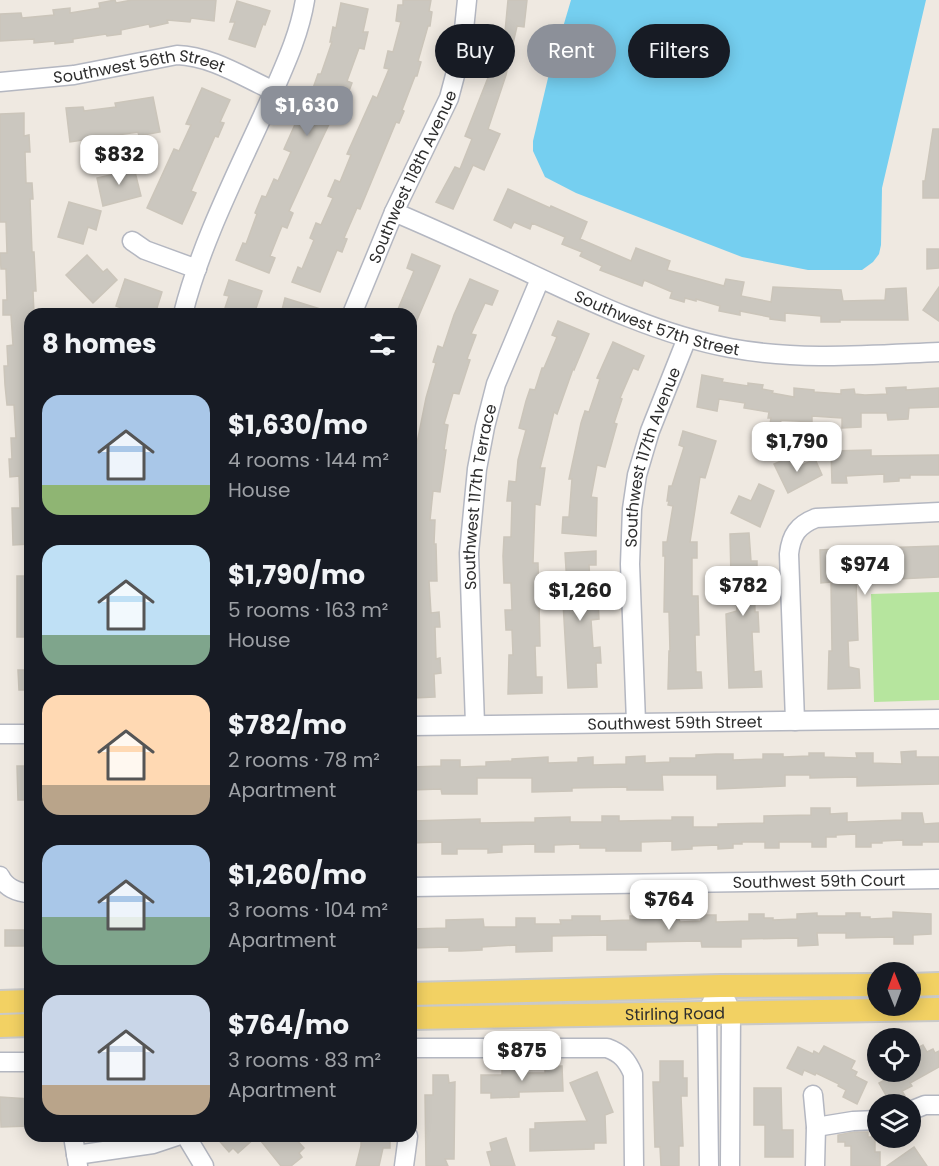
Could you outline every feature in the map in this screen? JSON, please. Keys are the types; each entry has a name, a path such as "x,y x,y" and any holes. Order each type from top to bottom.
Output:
{"main road":[{"path":"921,985 939,984"},
{"name":"Stirling Road","path":"417,994 720,986 867,985"},
{"path":"0,1002 24,1001"},
{"name":"Stirling Road","path":"417,1018 939,1009"},
{"path":"0,1026 24,1025"}],"street":[{"path":"185,308 197,269 293,49 305,0"},
{"name":"Southwest 118th Avenue","path":"354,308 372,260 449,98 462,49 467,0"},
{"name":"Southwest 56th Street","path":"0,82 74,75 187,55 208,61 274,91"},
{"name":"Southwest 57th Street","path":"394,212 437,229 619,314 687,338 731,348 809,356 939,352"},
{"path":"132,240 145,250 197,269"},
{"name":"Southwest 117th Terrace","path":"475,724 469,553 477,469 496,384 540,279"},
{"name":"Southwest 117th Avenue","path":"636,722 630,564 632,509 637,475 650,431 687,338"},
{"path":"795,722 789,554 791,538 800,527 816,518 939,512"},
{"name":"Southwest 59th Street","path":"417,726 939,719"},
{"path":"0,734 24,734"},
{"name":"Southwest 59th Court","path":"417,887 939,879"},
{"path":"2,880 24,893"},
{"path":"709,1166 707,1012 720,986"},
{"path":"720,986 731,1012 730,1166"},
{"path":"417,1048 607,1048 618,1052 629,1064 633,1074 634,1166"},
{"path":"0,1062 24,1062"},
{"path":"813,1095 816,1127 815,1166"},
{"path":"921,1107 939,1104"},
{"path":"816,1127 867,1120"},
{"path":"74,1142 77,1160 159,1142"},
{"path":"190,1142 204,1166"},
{"path":"404,1166 407,1142"}],"green space":[{"path":"939,592 939,700 874,702 871,594"}],"water":[{"path":"571,0 926,0 882,188 879,254 862,270 808,270 742,257 576,193 545,177 533,151 533,141 548,78 616,78 616,24 564,24"}],"building":[{"path":"115,0 116,3 132,0 216,0 214,21 191,18 190,22 167,20 168,23 150,27 149,24 121,30 121,34 73,39 73,42 55,44 55,41 34,43 34,39 0,41 0,14 21,13 22,18 54,15 53,10 70,8 70,13 100,8 99,3"},
{"path":"403,0 431,0 430,26 428,26 418,61 421,62 399,123 396,122 360,209 357,208 344,238 347,239 342,252 337,250 320,292 292,282 298,267 302,269 314,240 310,238 316,223 321,225 333,198 328,196 335,180 340,182 351,155 347,154 373,96 377,98 389,69 384,68 388,51 393,52 401,22 396,21 398,5 403,5"},
{"path":"508,0 527,0 524,27 517,26 515,35 515,24 506,24"},
{"path":"237,1 270,11 255,47 229,39 235,22 230,22"},
{"path":"341,3 368,9 363,32 368,32 364,49 359,48 347,81 352,83 346,99 342,97 321,141 289,211 293,213 287,228 282,226 270,256 275,258 269,273 236,260 243,243 246,244 262,196 266,197 274,179 278,181 291,152 284,149 309,93 311,94 318,74 321,74 332,42 330,42 333,27 336,28"},
{"path":"488,78 505,78 488,129 500,134 484,170 473,165 453,209 436,202 455,167 460,169 472,139 465,136"},
{"path":"202,88 230,100 220,122 224,123 218,137 215,136 191,191 196,193 182,224 147,208 174,149 179,151 191,125 186,124"},
{"path":"153,97 160,132 139,136 138,132 70,142 66,108 83,107 84,111 116,107 115,103"},
{"path":"24,113 24,136 29,135 30,152 25,152 26,183 32,183 33,199 30,199 36,291 33,291 34,308 24,308 24,544 13,545 12,508 20,508 19,476 10,477 11,438 16,438 14,405 7,405 4,366 8,366 7,346 13,345 11,315 3,315 3,300 7,300 6,269 1,269 0,253 7,253 6,222 0,222 0,114"},
{"path":"933,129 939,129 939,198 923,198 923,181 925,181"},
{"path":"133,164 141,196 103,206 97,178 119,173 118,168"},
{"path":"508,189 587,222 580,239 631,261 636,248 670,261 667,270 724,286 726,279 744,282 741,296 771,302 773,287 841,290 843,301 885,300 886,289 906,288 908,320 821,322 821,316 785,313 785,321 740,311 740,315 719,311 720,306 696,299 696,301 685,298 684,302 670,298 672,292 644,280 642,286 600,270 602,266 580,256 582,252 562,244 565,237 532,223 530,229 514,222 511,228 494,220"},
{"path":"69,202 101,211 96,230 88,227 83,244 58,237"},
{"path":"927,249 939,249 939,268 927,269"},
{"path":"412,254 440,266 417,320 417,308 399,308 414,271 407,268"},
{"path":"87,255 103,272 107,269 117,280 93,303 66,275"},
{"path":"125,279 162,292 157,308 116,306"},
{"path":"470,279 498,291 492,305 485,303 471,334 476,335 467,359 470,360 459,394 453,393 444,424 448,425 440,492 433,491 430,520 435,520 437,581 429,581 431,613 439,612 440,627 435,627 436,659 440,658 441,673 434,674 435,697 417,698 417,443 436,363 433,362 438,346 443,348"},
{"path":"229,280 262,291 256,308 225,308 229,296 224,295"},
{"path":"939,287 939,321 923,310"},
{"path":"285,298 317,308 282,308"},
{"path":"558,321 589,334 573,369 557,414 554,412 540,468 545,468 540,505 535,504 533,563 538,563 540,646 535,646 536,677 542,677 542,693 508,694 509,655 513,655 512,630 506,630 505,610 512,610 511,583 504,583 503,556 504,537 511,537 512,501 507,501 509,481 516,482 518,460 526,430 519,428 526,401 530,389 535,390 542,368 544,368 557,337 552,335"},
{"path":"613,342 644,356 638,370 633,368 620,398 622,399 614,423 617,424 605,467 597,465 591,497 597,498 596,536 562,533 563,517 569,517 572,479 569,479 581,423 585,411 589,412 600,379 597,378"},
{"path":"702,375 723,379 722,382 748,386 748,383 763,385 762,389 773,391 772,393 794,397 794,388 841,394 841,390 854,389 855,394 865,395 887,394 886,388 906,387 906,390 939,388 939,407 909,408 908,419 888,420 887,413 861,413 861,427 842,428 842,418 812,416 812,422 781,420 780,425 770,424 769,412 744,408 745,403 719,399 717,411 697,407"},
{"path":"683,431 716,441 705,478 700,477 690,542 697,542 697,558 692,558 692,596 698,596 699,635 695,635 696,672 701,672 702,688 668,689 669,612 664,612 663,542 667,542 673,506 668,505 669,501 667,501 669,486 672,486 684,447 679,445"},
{"path":"871,450 871,456 939,455 939,475 910,475 910,478 899,478 899,481 884,482 884,474 846,476 847,483 832,483 831,451"},
{"path":"792,456 798,467 815,459 822,475 788,493 774,464"},
{"path":"759,484 774,491 760,527 731,513 739,496 751,501"},
{"path":"749,533 751,561 757,561 757,576 754,576 755,612 758,612 759,632 752,632 754,672 761,671 762,687 729,688 726,614 737,611 735,577 731,577 730,534"},
{"path":"939,546 939,577 856,581 858,640 848,641 849,667 859,669 860,688 828,689 829,651 832,651 831,582 821,583 820,550 835,549 836,557 878,555 878,548"},
{"path":"596,551 596,565 589,565 591,600 598,600 599,619 591,620 593,648 600,647 601,663 596,663 597,687 568,688 563,602 568,601 565,553"},
{"path":"17,576 24,576 24,637 17,637"},
{"path":"18,670 24,670 24,690 19,690"},
{"path":"916,751 916,757 939,757 939,784 857,786 857,777 810,778 810,775 785,775 785,786 717,789 717,775 662,775 663,790 627,790 627,787 572,788 572,791 532,792 532,778 477,778 477,794 442,794 441,789 417,790 417,767 441,766 441,760 460,760 460,767 486,766 486,762 512,761 512,759 548,757 548,763 578,762 578,758 593,757 593,765 626,764 626,757 645,756 645,763 670,762 670,758 696,758 696,755 716,754 733,754 733,760 763,759 763,754 783,754 783,757 824,753 824,757 857,758 856,753 873,753 873,763 902,764 901,752"},
{"path":"17,766 24,766 24,800 18,800"},
{"path":"811,808 830,808 830,814 847,813 847,822 902,820 902,813 922,813 924,824 939,823 939,842 903,845 903,840 882,841 882,843 871,843 871,847 856,847 856,834 826,837 826,847 812,847 812,842 779,842 779,848 765,848 765,842 742,842 742,844 733,844 733,848 718,849 718,845 692,846 692,849 672,850 672,841 641,842 641,851 606,851 606,848 580,848 580,844 554,845 554,852 535,852 535,844 502,845 502,852 488,853 488,849 457,849 457,854 442,854 442,842 417,843 417,821 480,819 480,823 535,822 535,818 570,817 570,822 602,822 602,816 619,816 619,821 672,820 672,817 693,817 693,827 718,827 718,824 764,823 764,816 811,815"},
{"path":"893,912 931,914 931,934 913,935 913,944 894,944 894,937 846,938 846,933 817,933 818,945 798,946 798,938 741,939 741,947 702,947 701,941 646,942 646,950 607,950 607,935 552,936 552,951 516,952 516,945 461,951 449,951 449,947 417,948 417,929 446,928 446,920 483,919 484,927 516,927 516,918 535,918 535,924 561,924 560,920 572,920 572,916 600,916 600,921 630,920 630,916 668,916 668,919 679,919 680,922 701,921 701,915 716,915 716,922 749,921 749,914 764,914 764,918 773,918 773,920 797,919 797,914 817,913 817,916 846,916 846,913 860,913 860,917 870,917 870,919 893,918"},
{"path":"5,930 24,930 24,946 5,946"},
{"path":"923,1045 927,1052 933,1049 935,1053 939,1051 939,1067 921,1077 921,1046"},
{"path":"824,1046 855,1061 851,1069 857,1072 855,1076 867,1082 857,1104 843,1097 846,1090 838,1086 839,1084 816,1073 815,1075 804,1070 802,1075 787,1068 798,1047 813,1054 814,1051 819,1054"},
{"path":"660,1061 683,1061 683,1078 687,1078 687,1096 681,1096 683,1146 679,1146 679,1166 661,1166 660,1147 655,1147 653,1082 660,1082"},
{"path":"562,1066 563,1091 519,1092 519,1097 491,1098 491,1093 481,1093 481,1075 502,1075 502,1067 519,1067 519,1073 545,1073 545,1067"},
{"path":"597,1072 613,1112 605,1115 606,1143 594,1143 594,1149 530,1151 530,1129 535,1129 535,1123 587,1121 570,1083"},
{"path":"433,1075 448,1075 449,1083 455,1082 454,1159 445,1159 448,1166 426,1166 425,1095 433,1095"},
{"path":"912,1082 910,1083 912,1086 902,1091 904,1094 885,1094 879,1083"},
{"path":"754,1088 781,1088 782,1130 793,1130 793,1157 765,1157 765,1125 754,1125"},
{"path":"0,1097 24,1099 24,1126 1,1127"},
{"path":"867,1132 867,1148 875,1148 875,1152 880,1152 880,1166 851,1166 851,1146 845,1146 845,1142 838,1142 838,1135"},
{"path":"506,1138 515,1166 491,1166 487,1152 492,1151 490,1143"},
{"path":"220,1142 250,1142 238,1153 233,1148 229,1152"},
{"path":"262,1142 298,1142 304,1148 299,1153 302,1157 291,1166 281,1166"},
{"path":"361,1142 390,1142 390,1148 383,1148 379,1166 356,1166"},
{"path":"915,1148 927,1166 887,1166"}]}
